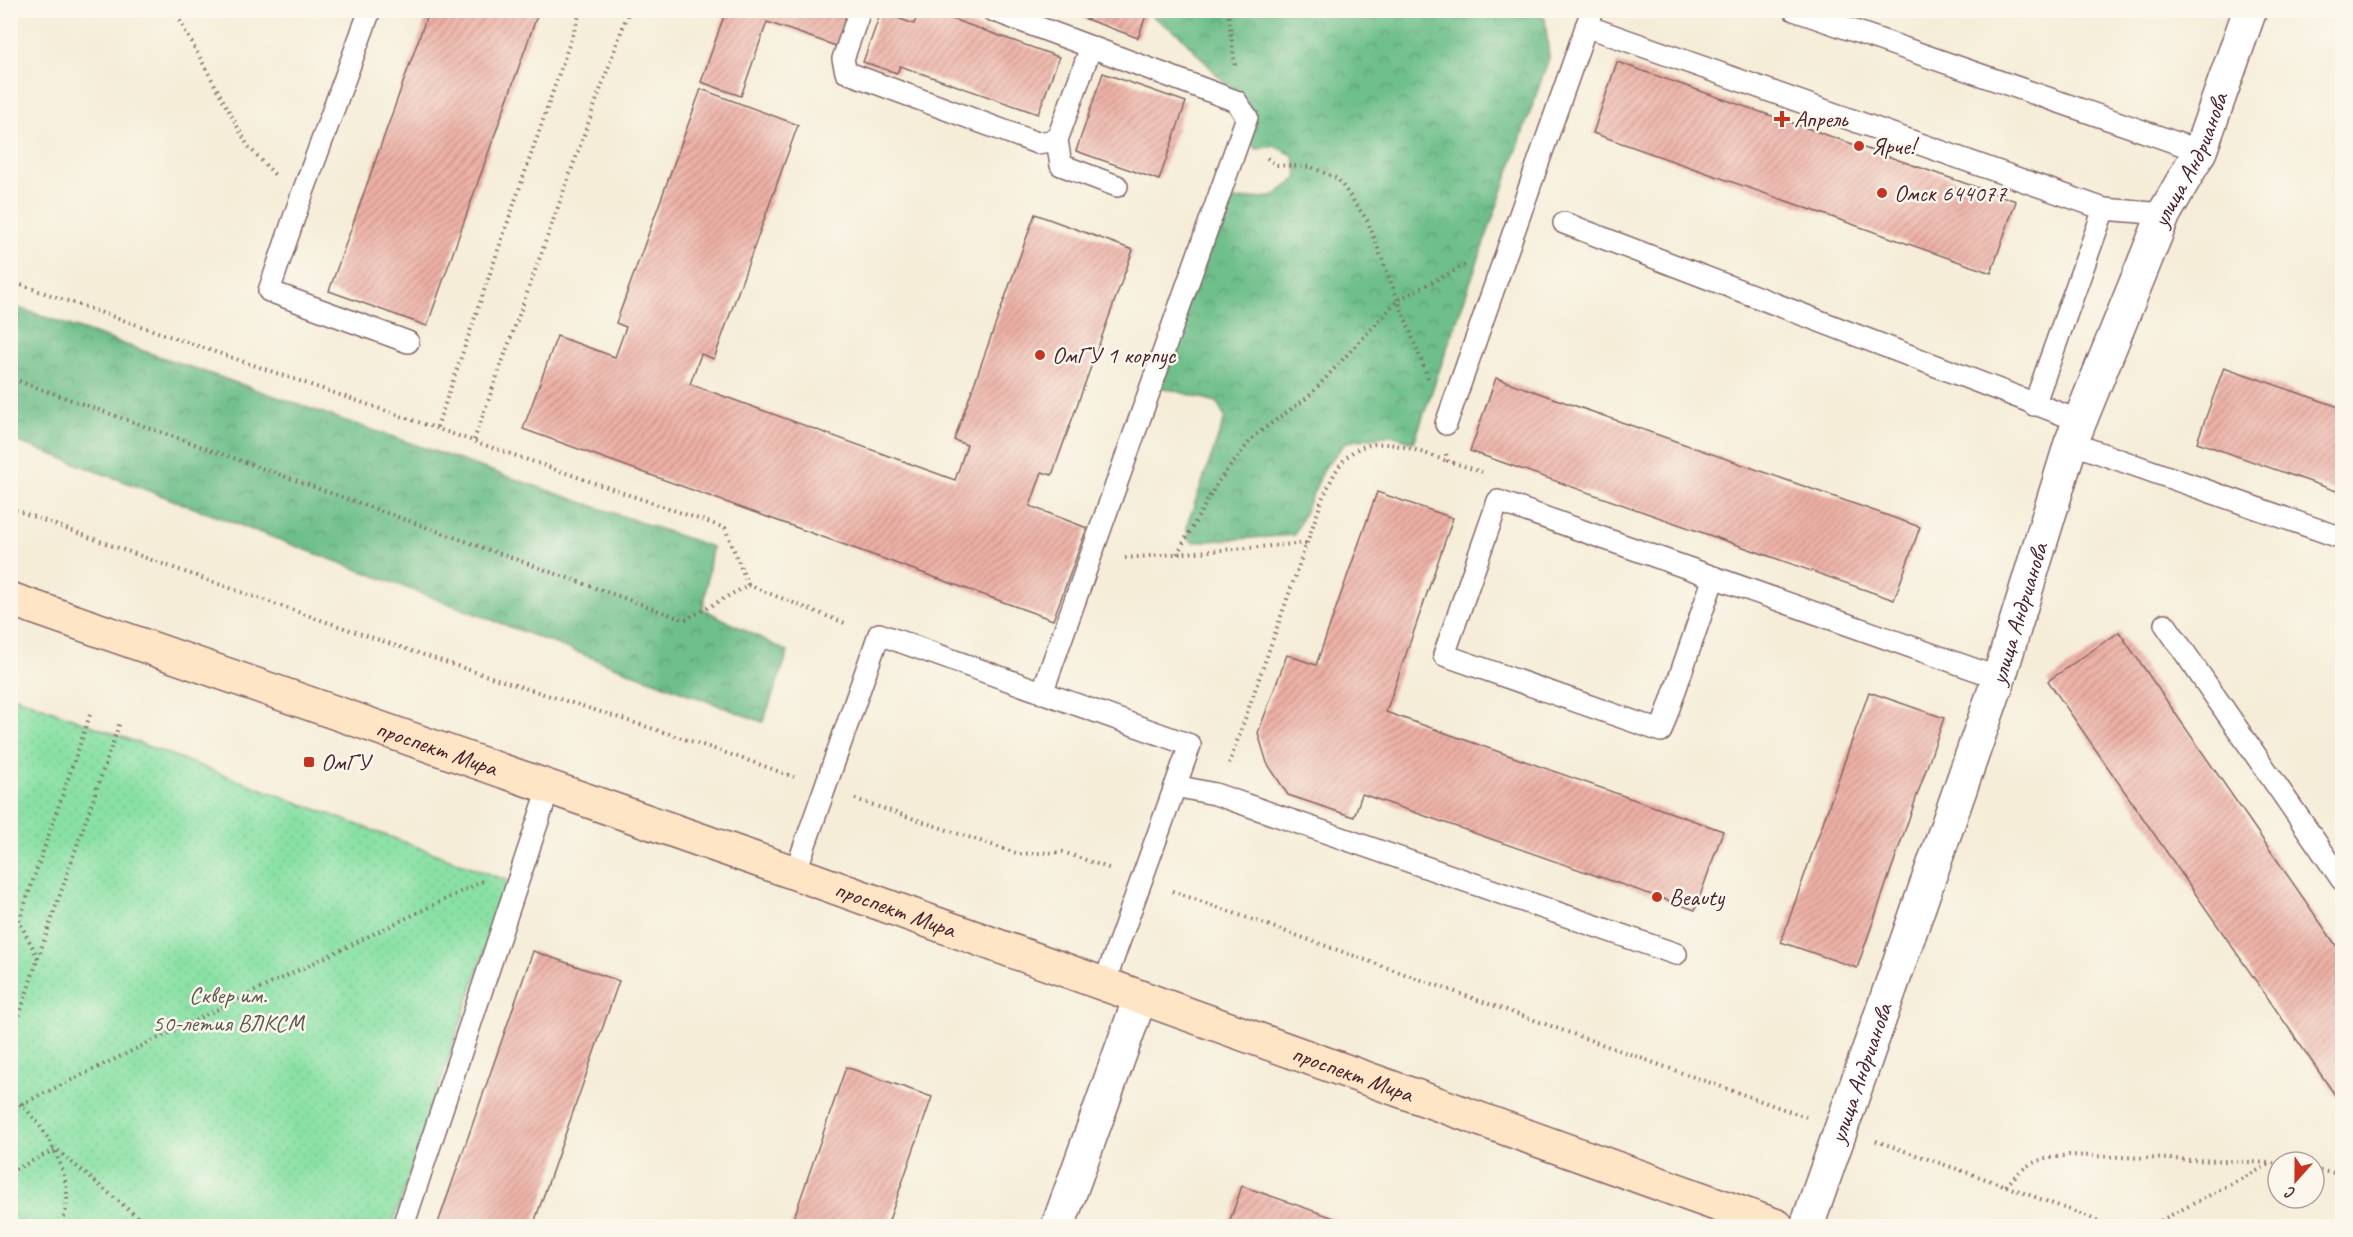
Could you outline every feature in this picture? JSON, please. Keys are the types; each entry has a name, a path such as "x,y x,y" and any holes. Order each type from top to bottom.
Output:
{"main road":[{"name":"проспект Мира","path":"10,599 795,873 1762,1224"}],"street":[{"name":"улица Андрианова","path":"1807,1227 1999,678 2075,432 2164,214 2200,150 2250,10"},
{"path":"1058,1227 1140,998"}],"lane":[{"path":"370,10 269,291 408,342"},
{"path":"860,10 843,59 846,72 1037,143 1057,140"},
{"path":"992,10 1236,101 1247,117 1042,693"},
{"path":"1794,10 2200,150"},
{"path":"1446,424 1589,18 2104,209 2164,214"},
{"path":"1091,47 1057,140 1061,165 1117,186"},
{"path":"2034,405 2104,209"},
{"path":"1564,224 2034,405 2075,432 2343,538"},
{"path":"1714,577 1660,731 1444,655 1498,501 1714,577 1999,678"},
{"path":"2165,624 2343,880"},
{"path":"795,873 879,634 1190,745 1104,984"},
{"path":"1175,786 1215,794 1676,954"},
{"path":"403,1227 549,788"}],"path":[{"path":"174,10 248,146 299,203"},
{"path":"437,427 581,10"},
{"path":"474,440 629,10"},
{"path":"1228,10 1235,64 1236,101"},
{"path":"1243,127 1254,149 1276,165 1311,167 1338,179 1367,220 1446,424 1443,448 1448,461"},
{"path":"1177,554 1218,482 1254,436 1308,397 1398,300 1510,241"},
{"path":"10,281 725,528 748,585 836,621 879,634"},
{"path":"10,378 685,620 748,585"},
{"path":"1215,794 1222,786 1323,497 1339,466 1355,452 1371,444 1391,443 1483,472 1495,487 1498,501"},
{"path":"10,508 175,569 441,661 704,744 824,788 1019,854 1063,852 2006,1186 2112,1227"},
{"path":"1089,560 1307,543"},
{"path":"38,958 19,921 91,712"},
{"path":"10,1044 120,722"},
{"path":"22,1104 525,861"},
{"path":"10,1097 22,1104 56,1149 148,1227"},
{"path":"10,1172 56,1149"},
{"path":"56,1149 67,1194 63,1227"},
{"path":"2006,1186 2026,1165 2043,1159 2069,1155 2266,1163"},
{"path":"2150,1227 2266,1166"},
{"path":"2326,1172 2343,1174"},
{"path":"10,1185 14,1197 10,1221 23,1227"}],"green space":[{"path":"1148,10 1526,10 1545,18 1549,58 1414,442 1391,435 1346,442 1325,467 1294,535 1193,542 1188,539 1187,525 1225,418 1217,402 1153,385 1217,205 1234,200 1272,197 1298,178 1293,155 1274,146 1257,149 1246,139 1240,99 1180,35 1147,13"},
{"path":"10,305 712,547 703,609 788,652 763,722 11,439"},
{"name":"Сквер им. 50-летия ВЛКСМ","path":"10,695 508,881 392,1226 11,1226"}],"building":[{"path":"429,10 539,10 427,326 329,291"},
{"path":"726,10 852,10 839,47 767,22 741,96 701,82"},
{"path":"919,10 927,10 1059,57 1038,114 900,66 897,73 863,62 881,12 914,24"},
{"path":"1061,10 1148,10 1138,38"},
{"path":"2058,10 2080,10 2077,18"},
{"path":"1617,62 2016,201 1991,273 1593,133"},
{"path":"1103,73 1186,102 1159,180 1076,151"},
{"name":"ОмГУ 1 корпус","path":"701,89 798,125 714,359 701,354 690,384 955,480 967,445 954,440 1035,214 1133,250 1052,475 1042,472 1030,506 1087,528 1053,620 523,429 557,336 615,357 626,327 616,323"},
{"path":"2224,367 2342,408 2342,493 2197,442"},
{"path":"1496,378 1920,527 1894,600 1470,451"},
{"path":"1377,492 1453,518 1386,712 1723,831 1695,910 1362,794 1354,817 1288,795 1267,763 1258,733 1287,655 1316,665"},
{"path":"2119,632 2342,954 2342,1105 2048,681"},
{"path":"1869,692 1944,718 1857,968 1781,942"},
{"path":"533,951 619,981 533,1226 437,1226"},
{"path":"846,1067 932,1097 887,1226 791,1226"},
{"path":"1242,1186 1357,1226 1228,1226"}],"place":[{"name":"Апрель","path":"1782,119"},
{"name":"Ярче!","path":"1859,146"},
{"name":"Омск 644077","path":"1882,193"},
{"name":"ОмГУ 1 корпус","path":"1040,355"},
{"name":"ОмГУ","path":"309,762"},
{"name":"Beauty","path":"1657,897"}]}
